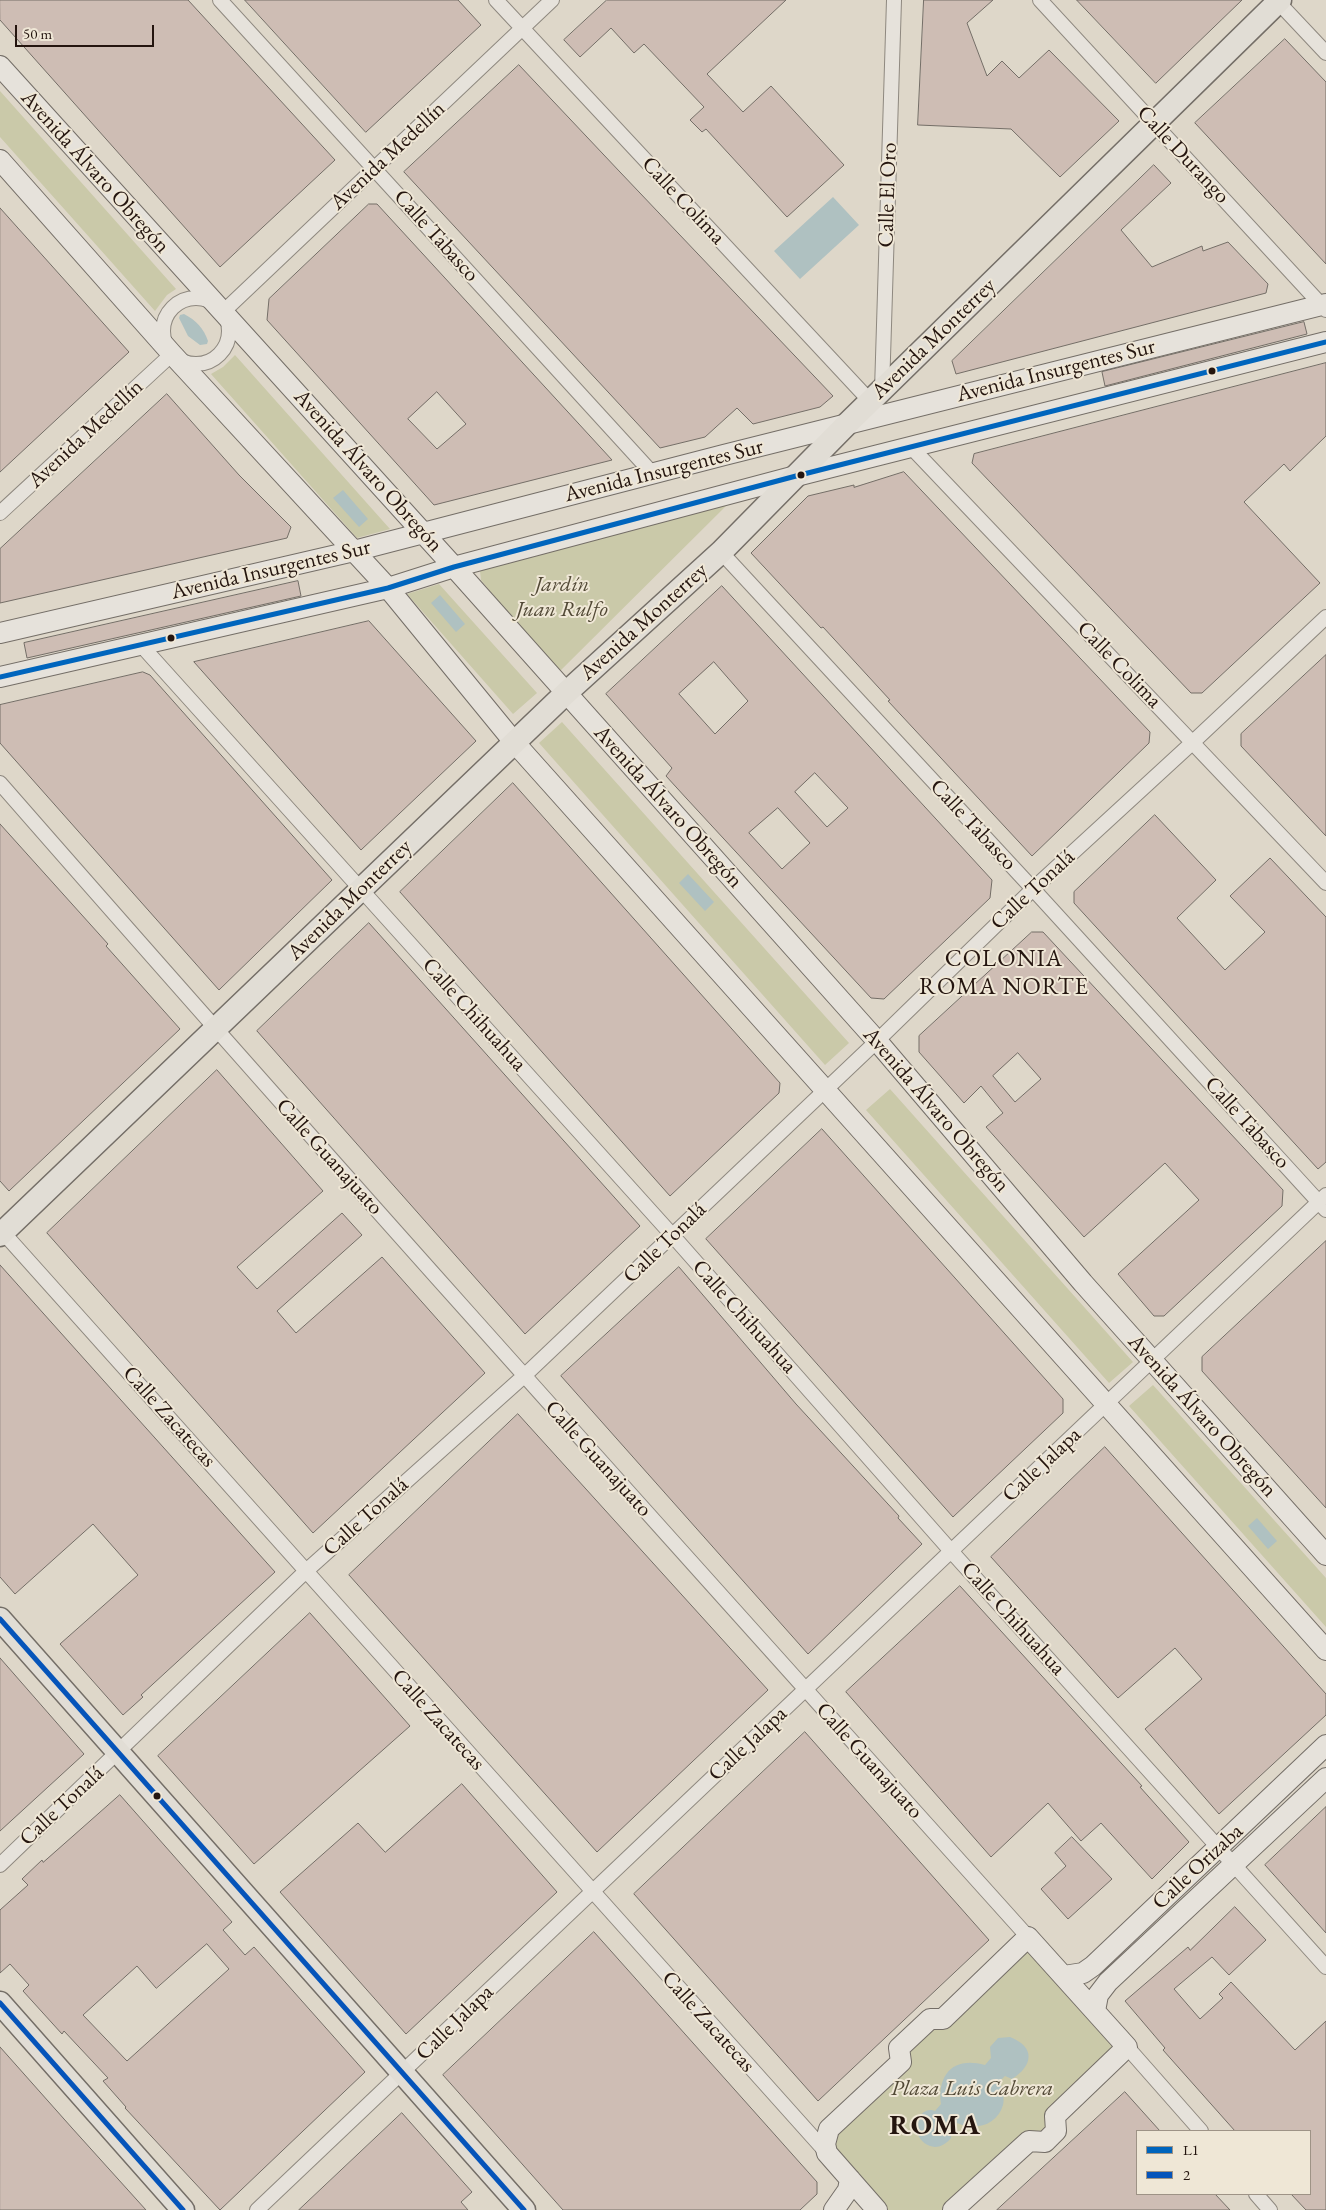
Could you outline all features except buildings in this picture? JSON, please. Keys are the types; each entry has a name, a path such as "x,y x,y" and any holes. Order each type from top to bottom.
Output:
{"main road":[{"name":"Avenida Monterrey","path":"1,1232 514,742 721,552 876,395 1279,1"},
{"name":"Avenida Álvaro Obregón","path":"0,66 454,567 877,1041 1083,1283 1326,1555"},
{"path":"0,160 172,354 388,588 514,742 826,1088 1326,1650"},
{"name":"Avenida Insurgentes Sur","path":"0,633 354,551 652,473 1324,306"},
{"name":"Avenida Insurgentes Sur","path":"0,677 388,588 454,567 796,476 1326,342"},
{"path":"0,1619 524,2210"},
{"name":"Calle Orizaba","path":"1064,1976 1083,1973 1093,1966 1326,1745"},
{"name":"Calle Orizaba","path":"1095,2011 1098,1995 1108,1982 1326,1778"},
{"path":"826,2153 824,2144 829,2129 901,2062 899,2048 930,2019 943,2018 1028,1937"},
{"name":"Calle Guanajuato","path":"1028,1937 1126,2047"},
{"path":"0,2003 183,2210"},
{"path":"953,2210 1029,2140 1045,2142 1056,2131 1055,2116 1126,2047"},
{"name":"Calle Zacatecas","path":"826,2153 878,2210"},
{"path":"834,2210 848,2190 850,2179"}],"street":[{"name":"Calle Tabasco","path":"220,0 652,473"},
{"name":"Calle Colima","path":"496,0 876,395"},
{"name":"Avenida Medellín","path":"223,312 552,0"},
{"name":"Calle El Oro","path":"876,395 894,0"},
{"name":"Calle Durango","path":"1040,0 1324,306"},
{"path":"1279,1 1326,53"},
{"path":"198,298 208,300 223,312 229,329 228,338 225,346 214,359 205,363 188,363 172,354 163,337 163,327 166,317 179,303 198,298"},
{"name":"Avenida Medellín","path":"0,513 172,354"},
{"name":"Calle Colima","path":"911,447 1326,883"},
{"name":"Calle Tabasco","path":"721,552 1324,1202"},
{"name":"Calle Tonalá","path":"0,1865 306,1571 524,1376 877,1041 1032,888 1326,616"},
{"name":"Calle Chihuahua","path":"141,645 673,1236 951,1551 1236,1864 1326,1967"},
{"name":"Calle Guanajuato","path":"0,783 215,1029 524,1376 1028,1937"},
{"name":"Calle Jalapa","path":"257,2210 1152,1360 1324,1202"},
{"name":"Calle Zacatecas","path":"1,1232 826,2153"},
{"name":"Calle Guanajuato","path":"1126,2047 1200,2130"},
{"path":"1257,2195 1270,2210"}],"green space":[{"path":"0,91 176,289 167,295 155,311 0,137"},
{"path":"235,355 390,529 357,538 211,374 223,367"},
{"name":"Jardín Juan Rulfo","path":"727,505 558,673 481,580 480,571 486,564"},
{"path":"439,584 537,693 513,714 407,594"},
{"path":"562,722 849,1043 825,1065 539,743"},
{"path":"890,1089 1133,1362 1109,1383 866,1110"},
{"path":"1153,1385 1326,1578 1326,1627 1129,1406"},
{"name":"Plaza Luis Cabrera","path":"1028,1937 1127,2047 1056,2131 953,2210 877,2210 826,2137 901,2062 899,2048"}],"shaded area":[{"path":"833,197 859,225 800,279 774,251"},
{"path":"184,314 199,325 208,341 207,344 200,345 188,336 179,318 180,315"},
{"path":"343,490 368,519 359,527 333,498"},
{"path":"440,595 465,624 456,632 431,603"},
{"path":"688,874 714,902 705,911 679,883"},
{"path":"1257,1518 1277,1541 1268,1549 1248,1526"},
{"path":"1010,2037 1024,2046 1028,2051 1029,2057 1019,2074 1012,2079 1005,2076 1000,2081 1004,2102 996,2118 984,2125 971,2127 957,2123 950,2129 951,2138 943,2145 935,2147 927,2145 917,2133 918,2118 924,2112 935,2111 941,2104 940,2093 945,2076 956,2065 974,2063 985,2065 991,2058 990,2047 998,2038"}],"transit line":[{"name":"L1","path":"0,677 388,588 454,567 796,476 1326,342"},
{"name":"2","path":"0,1619 524,2210"},
{"name":"2","path":"0,2003 183,2210"}],"district":[{"name":"COLONIA ROMA NORTE","path":"1004,973"},
{"name":"ROMA","path":"935,2126"}]}
